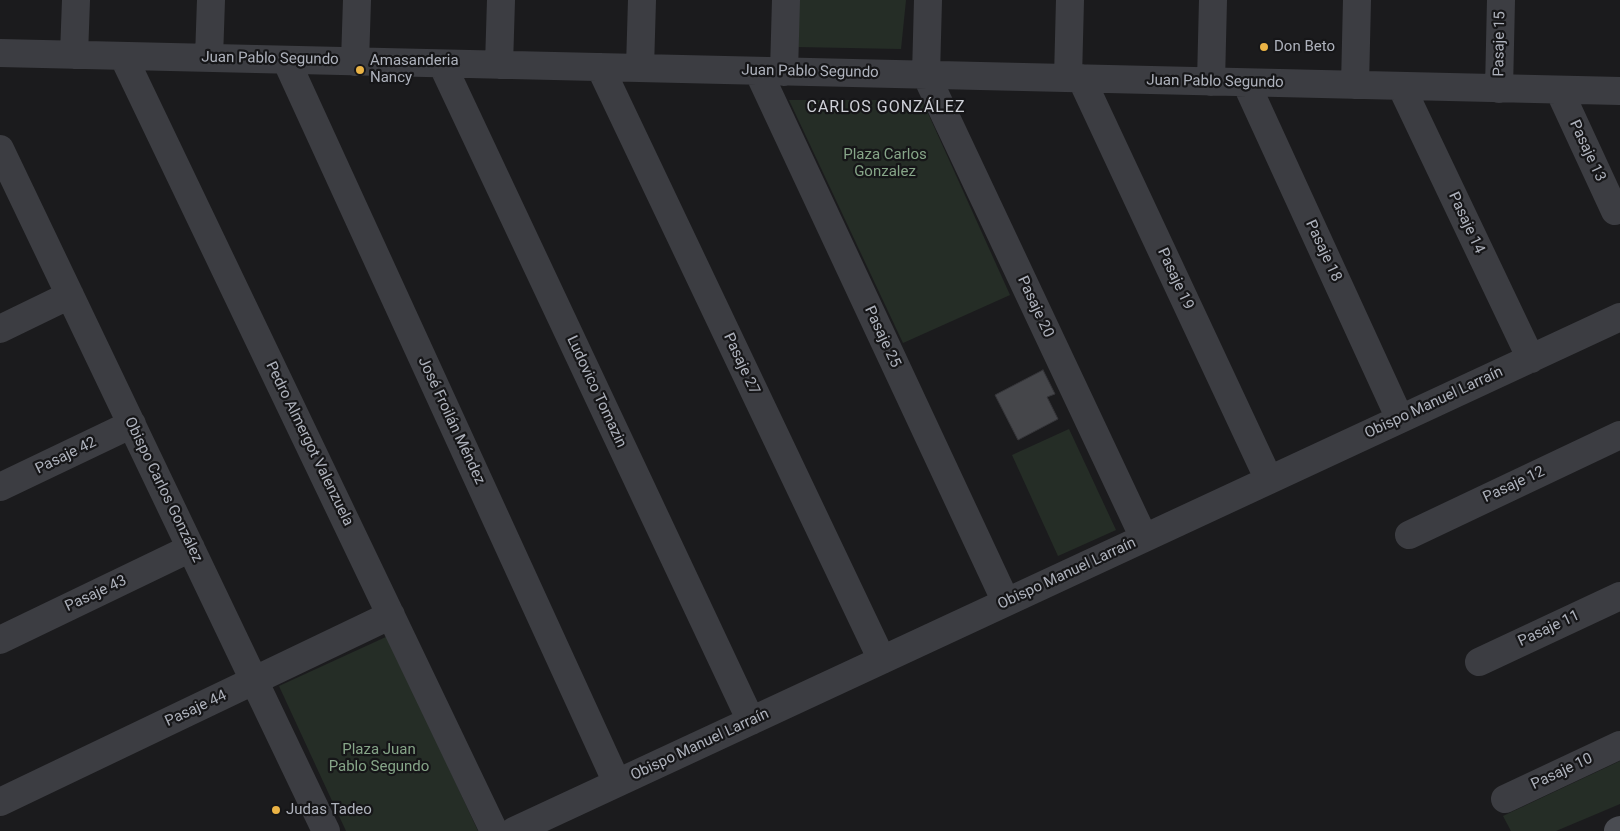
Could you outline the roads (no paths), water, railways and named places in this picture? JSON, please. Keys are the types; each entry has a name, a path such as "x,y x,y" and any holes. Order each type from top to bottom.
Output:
{"street":[{"path":"74,55 76,0"},
{"path":"209,58 211,0"},
{"path":"355,62 357,0"},
{"path":"499,65 501,0"},
{"path":"640,68 642,0"},
{"path":"771,71 786,0"},
{"path":"926,75 928,0"},
{"path":"1070,0 1075,78"},
{"path":"1211,82 1213,0"},
{"path":"1355,85 1357,0"},
{"name":"Pasaje 15","path":"1499,89 1501,0"},
{"name":"Juan Pablo Segundo","path":"0,53 1620,91"},
{"name":"Pedro Almergot Valenzuela","path":"124,56 494,831"},
{"name":"José Froilán Méndez","path":"286,60 617,783"},
{"name":"Ludovico Tomazin","path":"442,64 751,721"},
{"name":"Pasaje 27","path":"600,67 882,660"},
{"name":"Pasaje 25","path":"771,71 1006,602"},
{"name":"Pasaje 20","path":"926,75 1144,538"},
{"name":"Pasaje 19","path":"1075,78 1268,480"},
{"name":"Pasaje 18","path":"1246,83 1400,419"},
{"name":"Pasaje 14","path":"1401,86 1530,359"},
{"name":"Pasaje 13","path":"1559,90 1615,211"},
{"name":"Obispo Carlos González","path":"2,160 70,295 326,831"},
{"path":"0,329 70,295"},
{"name":"Obispo Manuel Larraín","path":"514,831 1620,317"},
{"name":"Pasaje 42","path":"0,487 132,424"},
{"name":"Pasaje 12","path":"1409,535 1620,435"},
{"name":"Pasaje 43","path":"0,640 191,548"},
{"name":"Pasaje 11","path":"1479,662 1620,596"},
{"name":"Pasaje 44","path":"0,802 391,615"},
{"name":"Pasaje 10","path":"1505,799 1620,745"}],"place":[{"name":"Don Beto","path":"1264,47"},
{"name":"Amasanderia Nancy","path":"360,70"},
{"name":"Judas Tadeo","path":"276,810"}],"district":[{"name":"CARLOS GONZÁLEZ","path":"886,108"}],"park label":[{"name":"Plaza Carlos Gonzalez","path":"885,164"},
{"name":"Plaza Juan Pablo Segundo","path":"379,758"}]}
